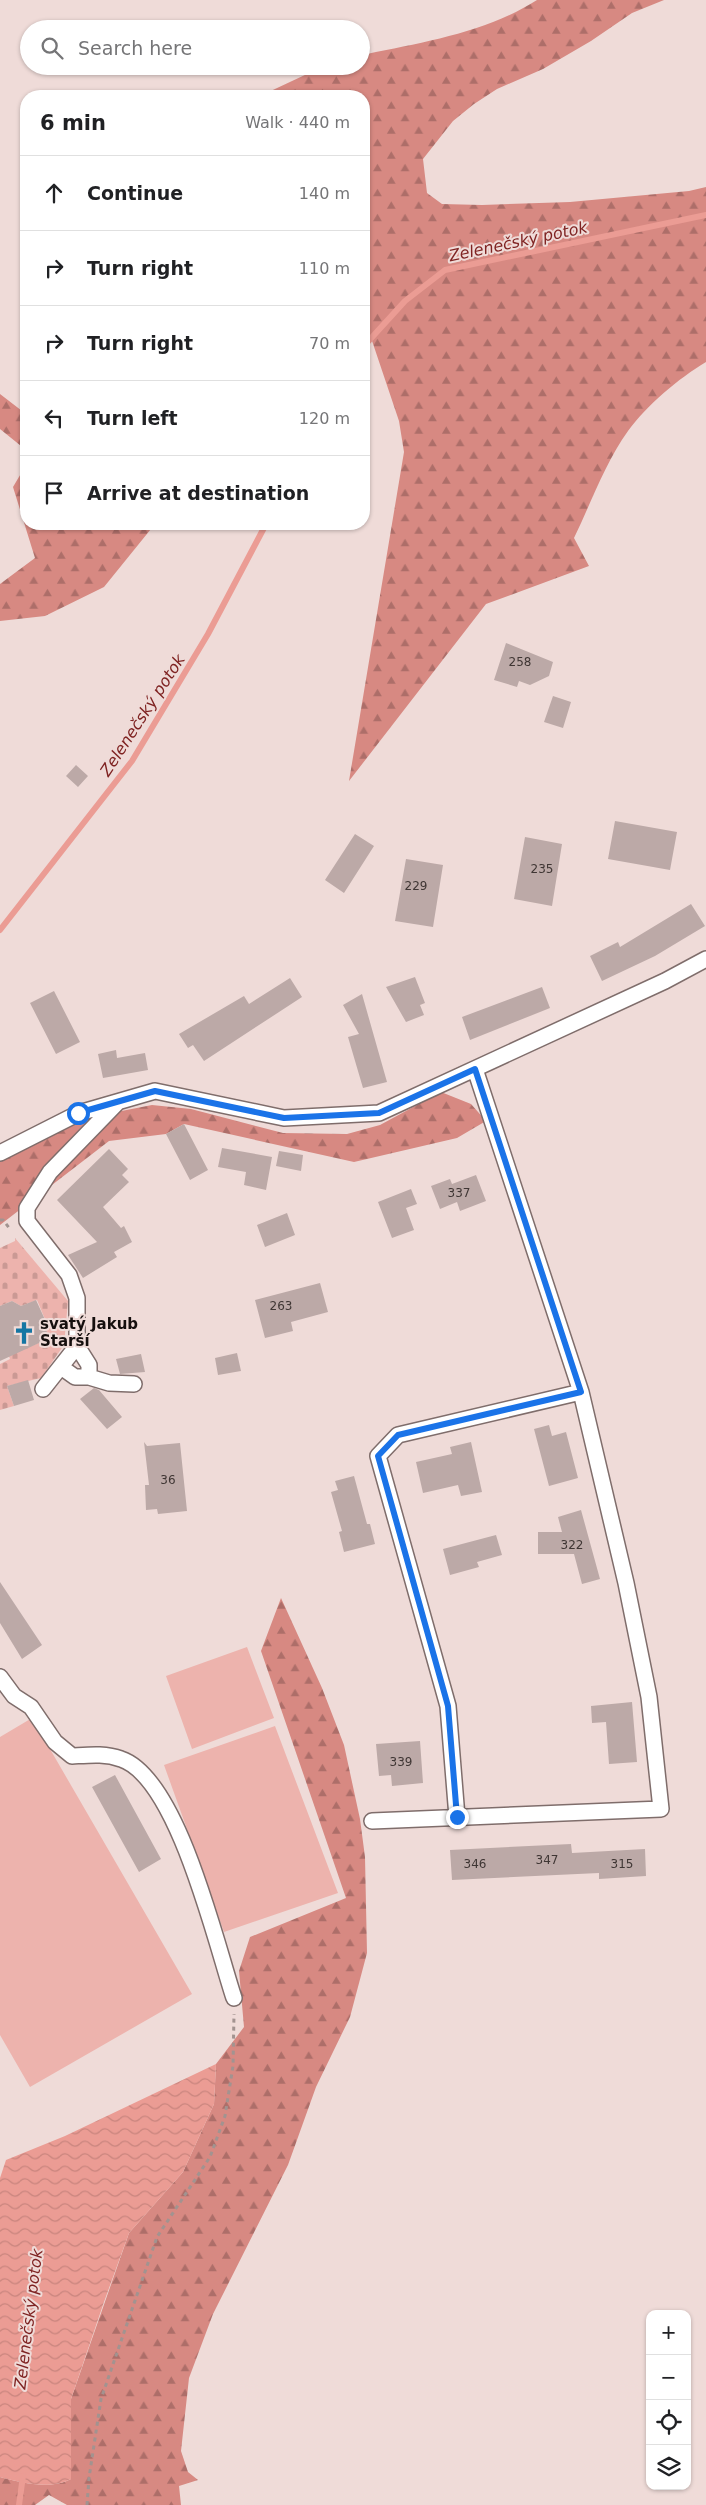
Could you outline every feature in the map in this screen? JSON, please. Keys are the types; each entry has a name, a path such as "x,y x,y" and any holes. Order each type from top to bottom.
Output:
{"street":[{"path":"0,1153 78,1113 155,1091 284,1118 379,1113 665,980 706,959"},
{"path":"372,1821 661,1809 649,1697 626,1583 581,1392 475,1069"},
{"path":"89,1377 89,1365 77,1346 77,1298 69,1275 27,1222 27,1208 50,1172 118,1102"},
{"path":"43,1389 77,1346"},
{"path":"61,1367 75,1377 89,1377 109,1383 134,1384"},
{"path":"457,1817 448,1706 378,1456 398,1435 581,1392"},
{"path":"0,1677 14,1696 31,1707 55,1742 72,1756 101,1754 123,1759 141,1771 164,1801 197,1876 234,1998"}],"path":[{"path":"87,2505 89,2478 102,2399 157,2237 210,2157 225,2116 233,2066 234,1998"}],"green space":[{"path":"537,0 664,0 632,13 591,41 543,69 497,89 453,121 423,159 427,193 442,204 482,205 570,202 689,191 706,187 706,362 674,384 645,411 628,431 612,456 574,538 589,566 486,604 349,781 404,452 399,421 370,335 370,90 273,90 305,75 370,75 370,53 433,40 477,28 518,11"},
{"path":"0,394 20,409 20,445 0,429"},
{"path":"20,475 20,510 13,487"},
{"path":"26,530 150,530 104,587 45,616 0,621 0,584 35,558"},
{"path":"441,1092 471,1104 486,1121 457,1138 354,1162 184,1124 166,1134 109,1141 0,1225 0,1162 86,1118 152,1105 191,1109 283,1133 347,1134 380,1125"},
{"path":"15,1238 68,1301 64,1345 41,1378 7,1386 14,1406 0,1410 0,1364 10,1359 7,1351 34,1345 49,1338 45,1328 47,1324 37,1300 21,1306 12,1301 0,1306 0,1248 15,1241"},
{"path":"281,1598 322,1688 344,1745 360,1819 365,1857 367,1953 350,2017 316,2087 288,2165 213,2314 189,2378 181,2451 188,2472 198,2480 179,2486 181,2505 67,2505 49,2495 35,2505 0,2505 0,2477 45,2485 71,2479 71,2399 129,2233 183,2172 214,2104 216,2064 244,2027 239,1971 250,1937 346,1898 261,1651"},
{"path":"247,1647 274,1718 192,1749 166,1676"},
{"path":"32,1718 192,1994 30,2087 0,2035 0,1737"},
{"path":"275,1726 338,1893 224,1932 164,1765"}],"water":[{"path":"216,2064 214,2104 183,2172 129,2233 104,2302 71,2399 71,2479 45,2485 0,2477 0,2178 6,2160 65,2136"}],"building":[{"path":"506,643 553,662 549,676 530,685 519,681 517,687 494,680"},
{"path":"553,696 571,702 563,728 544,722"},
{"path":"76,765 88,776 78,787 66,776"},
{"path":"615,821 677,832 670,870 608,859"},
{"path":"355,834 374,846 344,893 325,880"},
{"path":"525,837 562,844 552,906 514,899"},
{"path":"406,859 443,865 433,927 395,921"},
{"path":"691,904 705,926 655,956 602,981 590,956 618,942 620,947"},
{"path":"415,977 425,1003 420,1005 424,1015 406,1022 386,987"},
{"path":"290,978 302,997 204,1061 193,1045 188,1048 179,1034 244,996 249,1004"},
{"path":"542,987 550,1008 470,1040 462,1017"},
{"path":"54,991 80,1042 56,1054 30,1003"},
{"path":"362,994 387,1082 363,1088 348,1037 359,1034 343,1005"},
{"path":"116,1050 117,1058 145,1053 148,1070 103,1078 98,1054"},
{"path":"184,1124 208,1170 190,1180 166,1134"},
{"path":"222,1148 272,1157 266,1190 244,1185 246,1172 218,1167"},
{"path":"109,1149 128,1169 122,1175 129,1182 103,1207 121,1228 124,1226 132,1242 114,1252 117,1257 83,1278 68,1255 97,1242 57,1200"},
{"path":"279,1151 303,1155 301,1171 276,1166"},
{"path":"476,1175 486,1201 460,1211 457,1202 440,1209 431,1186 450,1179 452,1184"},
{"path":"411,1189 417,1204 406,1208 414,1230 392,1238 378,1202"},
{"path":"287,1213 295,1235 265,1247 257,1225"},
{"path":"320,1283 328,1312 291,1322 293,1331 265,1338 255,1300"},
{"name":"svatý Jakub Starší","path":"36,1300 47,1324 45,1328 50,1338 0,1361 0,1306 12,1301 21,1306"},
{"path":"237,1353 241,1371 218,1375 215,1358"},
{"path":"141,1354 145,1372 120,1374 116,1359"},
{"path":"28,1380 34,1400 14,1406 7,1386"},
{"path":"94,1388 99,1390 122,1417 107,1429 80,1399"},
{"path":"549,1425 552,1436 566,1432 578,1478 549,1486 534,1429"},
{"path":"144,1442 147,1446 180,1443 187,1511 158,1514 157,1509 146,1510 145,1485 149,1485"},
{"path":"471,1442 482,1492 461,1496 458,1485 423,1493 416,1462 452,1454 450,1447"},
{"path":"354,1476 367,1524 370,1524 375,1544 344,1552 339,1532 342,1531 331,1492 338,1490 335,1481"},
{"path":"581,1510 600,1579 582,1584 574,1554 538,1554 538,1532 562,1532 558,1517"},
{"path":"496,1535 502,1555 477,1562 479,1567 450,1575 443,1549"},
{"path":"0,1582 42,1645 22,1659 0,1623"},
{"path":"632,1702 637,1762 609,1764 606,1722 592,1723 591,1706"},
{"path":"420,1741 423,1783 392,1786 391,1775 379,1776 376,1744"},
{"path":"115,1775 161,1859 139,1872 92,1787"},
{"path":"571,1844 572,1853 645,1849 646,1876 599,1879 599,1873 452,1880 450,1850"}],"waterway":[{"name":"Zelenečský potok","path":"370,339 405,301 445,270 706,215"},
{"name":"Zelenečský potok","path":"0,930 132,761 208,634 263,530"},
{"name":"Zelenečský potok","path":"19,2505 23,2476"}],"place":[{"name":"svatý Jakub Starší","path":"24,1333"}],"route":[{"path":"78,1113 155,1091 284,1118 379,1113 475,1069 581,1392 398,1435 378,1456 448,1706 457,1817"}]}
